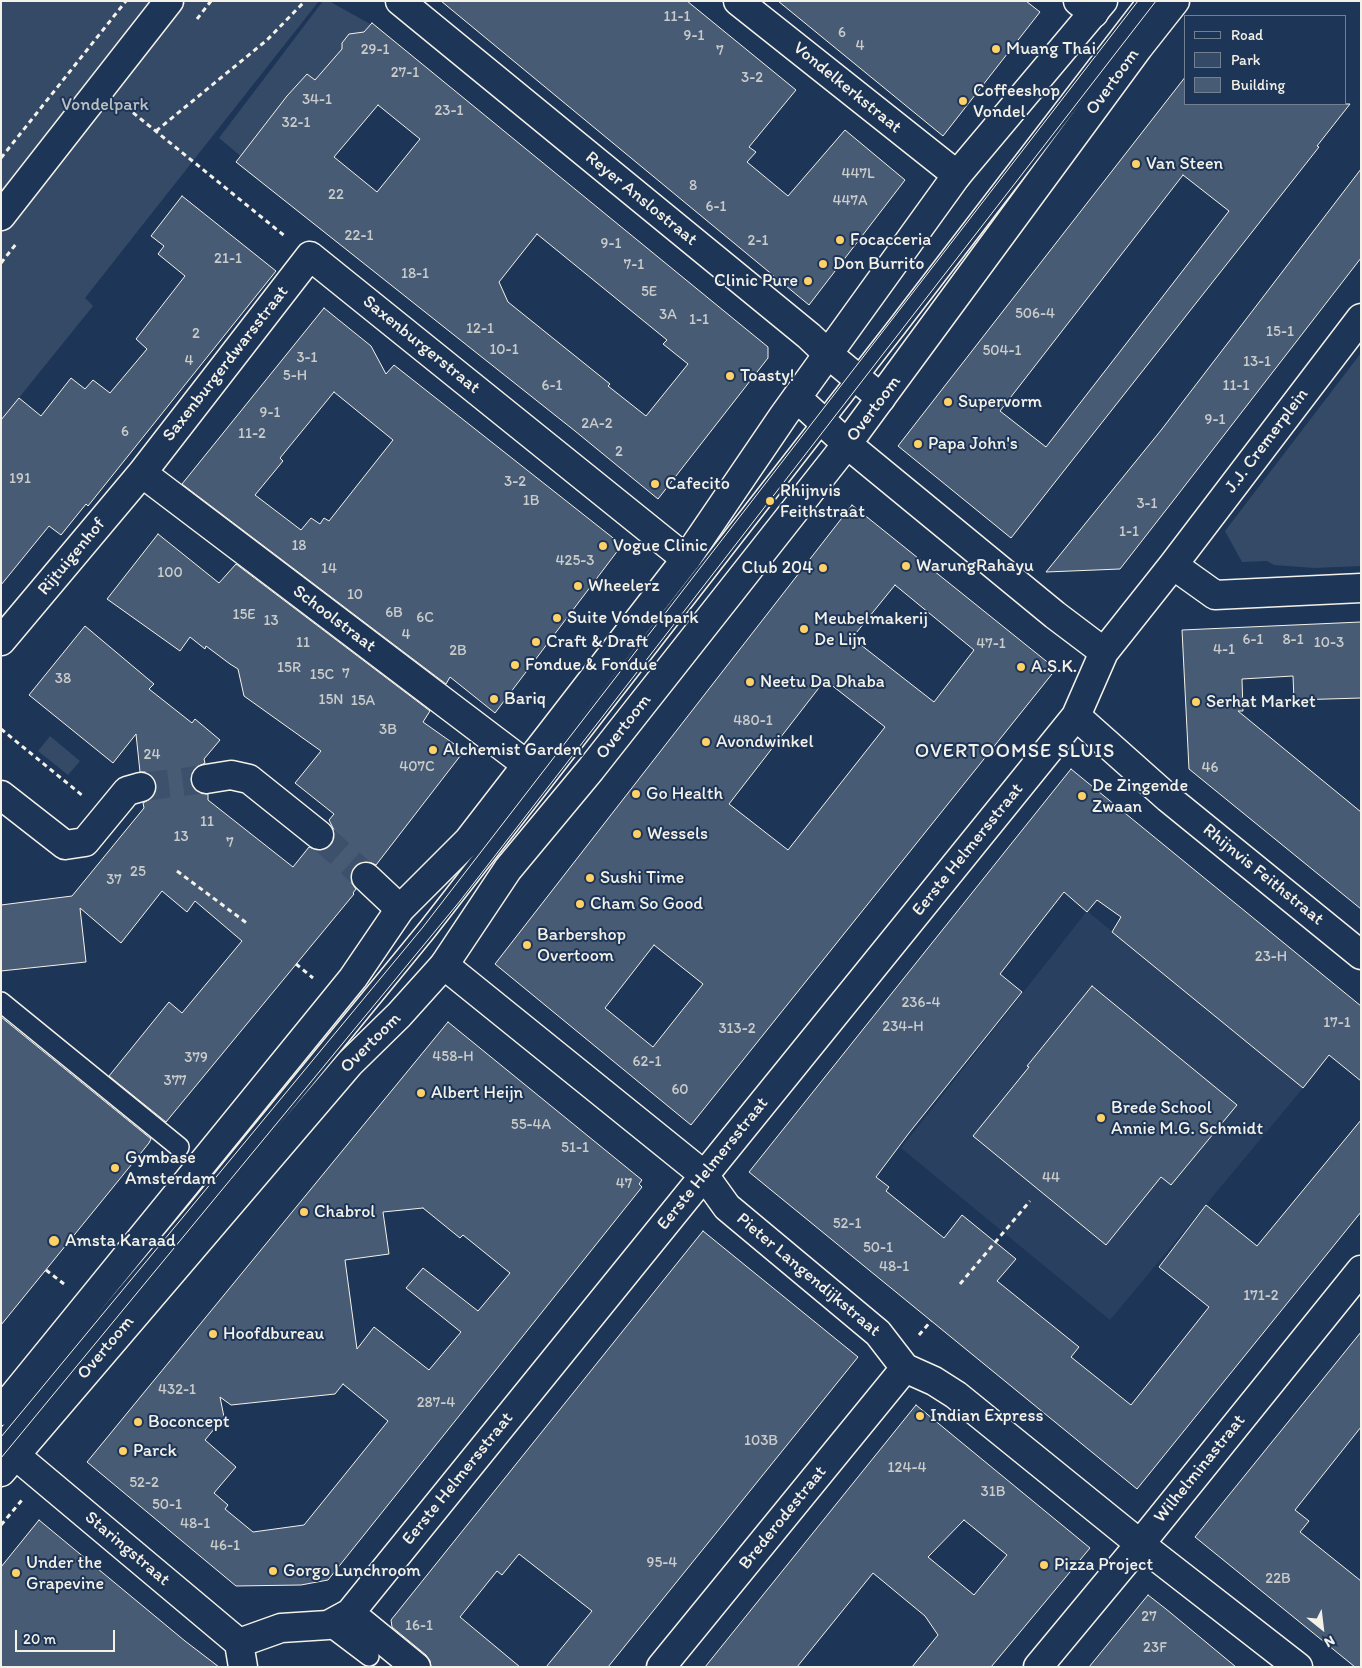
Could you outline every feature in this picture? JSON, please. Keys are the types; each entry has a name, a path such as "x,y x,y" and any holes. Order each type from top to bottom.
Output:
{"street":[{"path":"1,216 169,1"},
{"name":"Reyer Anslostraat","path":"400,1 809,336 881,398"},
{"name":"Vondelkerkstraat","path":"738,1 957,175"},
{"name":"Overtoom","path":"6,1457 350,1063 399,1016 444,965 508,869 591,769 848,444 1138,48 1175,1"},
{"path":"1,1411 353,978 400,909 468,841 527,765 686,558 796,398 957,175 1092,5"},
{"name":"Saxenburgerdwarsstraat","path":"142,473 310,256"},
{"name":"Saxenburgerstraat","path":"310,256 686,558"},
{"name":"J.J. Cremerplein","path":"1076,716 1104,652 1173,565 1361,318"},
{"path":"796,398 848,444 1055,615 1104,652"},
{"name":"Rijtuigenhof","path":"1,641 142,473"},
{"name":"Schoolstraat","path":"142,473 527,765"},
{"path":"1173,565 1215,595 1361,588"},
{"name":"Rhijnvis Feithstraat","path":"1076,716 1168,798 1361,954"},
{"name":"Eerste Helmersstraat","path":"339,1619 704,1175 1076,716"},
{"path":"206,779 231,775 249,779 319,835"},
{"path":"1,796 65,845 85,842 126,791 141,787"},
{"path":"366,877 400,909"},
{"name":"Pieter Langendijkstraat","path":"444,965 704,1175 727,1207 878,1333 905,1368 934,1381 956,1395 1140,1544 1298,1667"},
{"name":"Wilhelminastraat","path":"1038,1667 1361,1270"},
{"name":"Brederodestraat","path":"661,1667 905,1368"},
{"name":"Staringstraat","path":"6,1457 241,1655"},
{"path":"241,1655 281,1628 339,1619 416,1667"}],"lane":[{"name":"Overtoom","path":"6,1457 194,1214 427,930 1147,1"},
{"path":"1,1002 179,1147"},
{"path":"339,1619 369,1656"}],"path":[{"path":"1,158 126,1"},
{"path":"201,1 206,8"},
{"path":"156,132 267,40 305,1"},
{"path":"144,121 310,256"},
{"path":"1,729 107,815"},
{"path":"178,871 248,924"},
{"path":"296,964 315,979"},
{"path":"960,1284 1030,1201"},
{"path":"46,1270 66,1286"}],"shaded area":[{"name":"Brede School Annie M.G. Schmidt","path":"1087,911 1303,1088 1110,1320 901,1148"}],"green space":[{"name":"Vondelpark","path":"1,1 319,1 85,298 93,306 1,420"},
{"path":"323,1 329,1 379,29 328,91 249,163 219,138"},
{"path":"1361,353 1361,566 1314,568 1274,565 1267,561 1242,562 1225,531"},
{"path":"50,736 80,761 68,775 38,751"}],"building":[{"path":"441,1 687,1 796,90 749,147 756,152 747,162 788,196 845,130 905,180 809,305"},
{"path":"778,1 1026,1 1040,12 943,136"},
{"path":"372,23 768,347 768,358 658,499 236,162 287,96 307,74 315,80 342,49 342,43 349,34 364,32","holes":["378,105 420,139 377,192 334,157","537,234 667,340 663,344 688,364 646,416 608,386 610,384 508,302 499,282"]},
{"path":"1184,79 1184,105 1350,104 1317,146 1319,147 1011,538 898,446","holes":["1183,175 1229,211 1046,447 1000,411"]},
{"path":"1361,169 1361,258 1120,569 1046,572 1162,429"},
{"path":"182,196 276,271 88,506 86,504 61,535 49,526 1,585 1,420 19,398 41,416 71,378 85,389 93,380 110,393 147,349 136,339 185,276 158,254 164,246 151,236"},
{"path":"324,308 371,346 386,374 394,365 622,545 495,713 450,677 446,684 182,484","holes":["334,392 393,440 329,521 324,518 320,524 311,518 301,530 255,495 283,461 280,458"]},
{"path":"852,505 1056,669 691,1125 495,964","holes":["895,585 974,650 934,702 852,638","825,680 885,727 788,850 729,804","654,945 703,984 653,1047 605,1008"]},
{"path":"158,534 219,583 236,564 430,711 423,722 464,751 376,865 362,862 354,867 351,874 351,882 356,889 354,894 166,1122 109,1076 169,1002 182,1013 242,941 195,901 187,912 162,891 121,943 80,908 86,962 1,971 1,905 72,896 144,808 143,803 152,798 156,790 156,783 152,776 145,772 140,772 136,734 113,763 29,695 85,626 154,684 149,689 192,723 195,719 220,740 204,759 205,763 197,767 192,773 191,782 194,789 200,793 208,794 208,800 293,867 309,847 317,850 325,849 331,844 334,830 329,820 334,814 295,783 321,751 244,696 238,669 206,646 205,649 190,637 180,651 107,599"},
{"path":"1361,622 1361,698 1294,700 1293,676 1242,679 1243,711 1238,711 1361,812 1361,909 1189,769 1182,630"},
{"path":"1071,769 1361,1006 1361,1081 1329,1055 1303,1088 1112,932 1121,917 1097,900 1087,912 1064,892 1000,974 1022,992 876,1177 889,1187 886,1191 944,1238 962,1215 1016,1259 997,1281 1079,1347 1071,1357 1131,1405 1209,1307 1159,1267 1206,1205 1257,1246 1361,1120 1361,1212 1137,1489 749,1172"},
{"path":"1092,986 1237,1105 1171,1185 1161,1177 1106,1245 973,1136"},
{"path":"1,1017 151,1139 1,1325"},
{"path":"448,1022 642,1180 639,1184 642,1187 328,1580 301,1585 236,1586 87,1462","holes":["423,1208 460,1238 463,1235 510,1273 478,1311 423,1268 406,1288 461,1332 429,1370 374,1327 357,1349 345,1260 389,1254 383,1212","343,1384 388,1421 304,1525 253,1532 225,1509 228,1505 214,1493 236,1467 205,1440 224,1417 220,1397 231,1405 335,1394"]},
{"path":"703,1231 858,1357 608,1667 546,1667 592,1611 519,1554 502,1575 497,1571 460,1617 520,1667 431,1667 426,1655 392,1627 391,1620"},
{"path":"1361,1332 1361,1427 1295,1510 1309,1521 1300,1532 1361,1581 1361,1667 1355,1667 1195,1537"},
{"path":"916,1405 1090,1548 991,1667 912,1667 938,1635 925,1616 873,1573 797,1667 705,1667","holes":["964,1520 1007,1555 974,1595 928,1557"]},
{"path":"39,1520 219,1667 1,1667 1,1567"},
{"path":"1148,1595 1166,1609 1236,1667 1089,1667"}],"tunnel":[{"path":"141,787 206,779"},
{"path":"319,835 366,877"}],"tram line":[{"path":"1,1437 423,927 1138,1"},
{"path":"1,1458 460,901 1156,1"}],"place":[{"name":"Muang Thai","path":"996,49"},
{"name":"Coffeeshop Vondel","path":"963,101"},
{"name":"Van Steen","path":"1136,164"},
{"name":"Focacceria","path":"840,240"},
{"name":"Don Burrito","path":"823,264"},
{"name":"Clinic Pure","path":"808,281"},
{"name":"Toasty!","path":"730,376"},
{"name":"Supervorm","path":"948,402"},
{"name":"Papa John's","path":"918,444"},
{"name":"Cafecito","path":"655,484"},
{"name":"Rhijnvis Feithstraat","path":"770,501"},
{"name":"Vogue Clinic","path":"603,546"},
{"name":"WarungRahayu","path":"906,566"},
{"name":"Club 204","path":"823,568"},
{"name":"Wheelerz","path":"578,586"},
{"name":"Suite Vondelpark","path":"557,618"},
{"name":"Meubelmakerij De Lijn","path":"804,629"},
{"name":"Craft & Draft","path":"536,642"},
{"name":"Fondue & Fondue","path":"515,665"},
{"name":"A.S.K.","path":"1021,667"},
{"name":"Neetu Da Dhaba","path":"750,682"},
{"name":"Bariq","path":"494,699"},
{"name":"Serhat Market","path":"1196,702"},
{"name":"Avondwinkel","path":"706,742"},
{"name":"Alchemist Garden","path":"433,750"},
{"name":"Go Health","path":"636,794"},
{"name":"De Zingende Zwaan","path":"1082,796"},
{"name":"Wessels","path":"637,834"},
{"name":"Sushi Time","path":"590,878"},
{"name":"Cham So Good","path":"580,904"},
{"name":"Barbershop Overtoom","path":"527,945"},
{"name":"Albert Heijn","path":"421,1093"},
{"name":"Brede School Annie M.G. Schmidt","path":"1101,1118"},
{"name":"Gymbase Amsterdam","path":"115,1168"},
{"name":"Chabrol","path":"304,1212"},
{"name":"Amsta Karaad","path":"54,1241"},
{"name":"Hoofdbureau","path":"213,1334"},
{"name":"Indian Express","path":"920,1416"},
{"name":"Boconcept","path":"138,1422"},
{"name":"Parck","path":"123,1451"},
{"name":"Pizza Project","path":"1044,1565"},
{"name":"Gorgo Lunchroom","path":"273,1571"},
{"name":"Under the Grapevine","path":"16,1573"}],"district":[{"name":"OVERTOOMSE SLUIS","path":"1015,752"}]}
